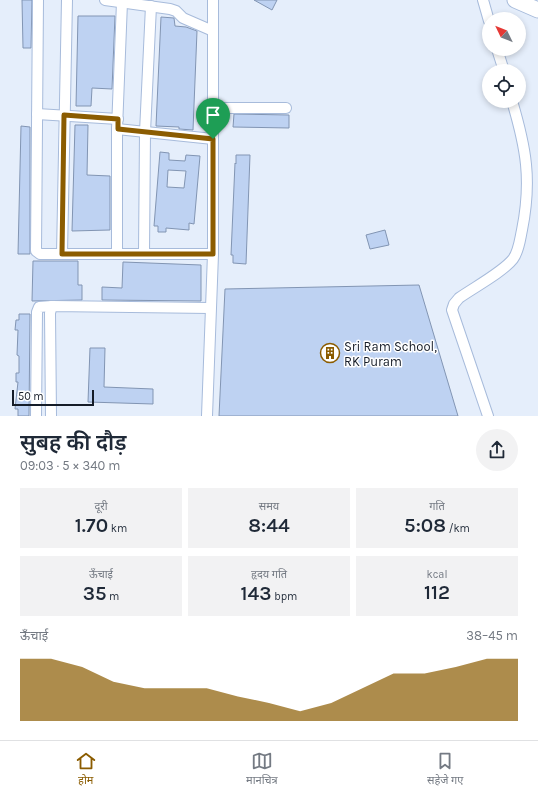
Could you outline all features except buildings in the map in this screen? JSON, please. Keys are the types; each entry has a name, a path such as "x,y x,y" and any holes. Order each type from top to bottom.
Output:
{"street":[{"path":"38,0 35,248 40,254 213,254"},
{"path":"62,254 66,0"},
{"path":"105,0 170,8 184,18 213,31"},
{"path":"207,416 213,254 213,0"},
{"path":"483,0 486,12"},
{"path":"515,0 538,10"},
{"path":"116,254 122,2"},
{"path":"144,254 145,132 151,6"},
{"path":"213,108 286,108"},
{"path":"488,416 452,310 454,304 459,298 508,264 517,251 525,212 527,172 524,144 514,108"},
{"path":"37,114 64,115 118,124 145,132 213,139"},
{"path":"51,416 50,314 52,306"},
{"path":"36,416 36,312 39,307 210,308"}],"place":[{"name":"Sri Ram School, RK Puram","path":"330,353"}],"route":[{"path":"64,115 118,119 118,129 213,139 213,254 62,254 64,115"}]}
